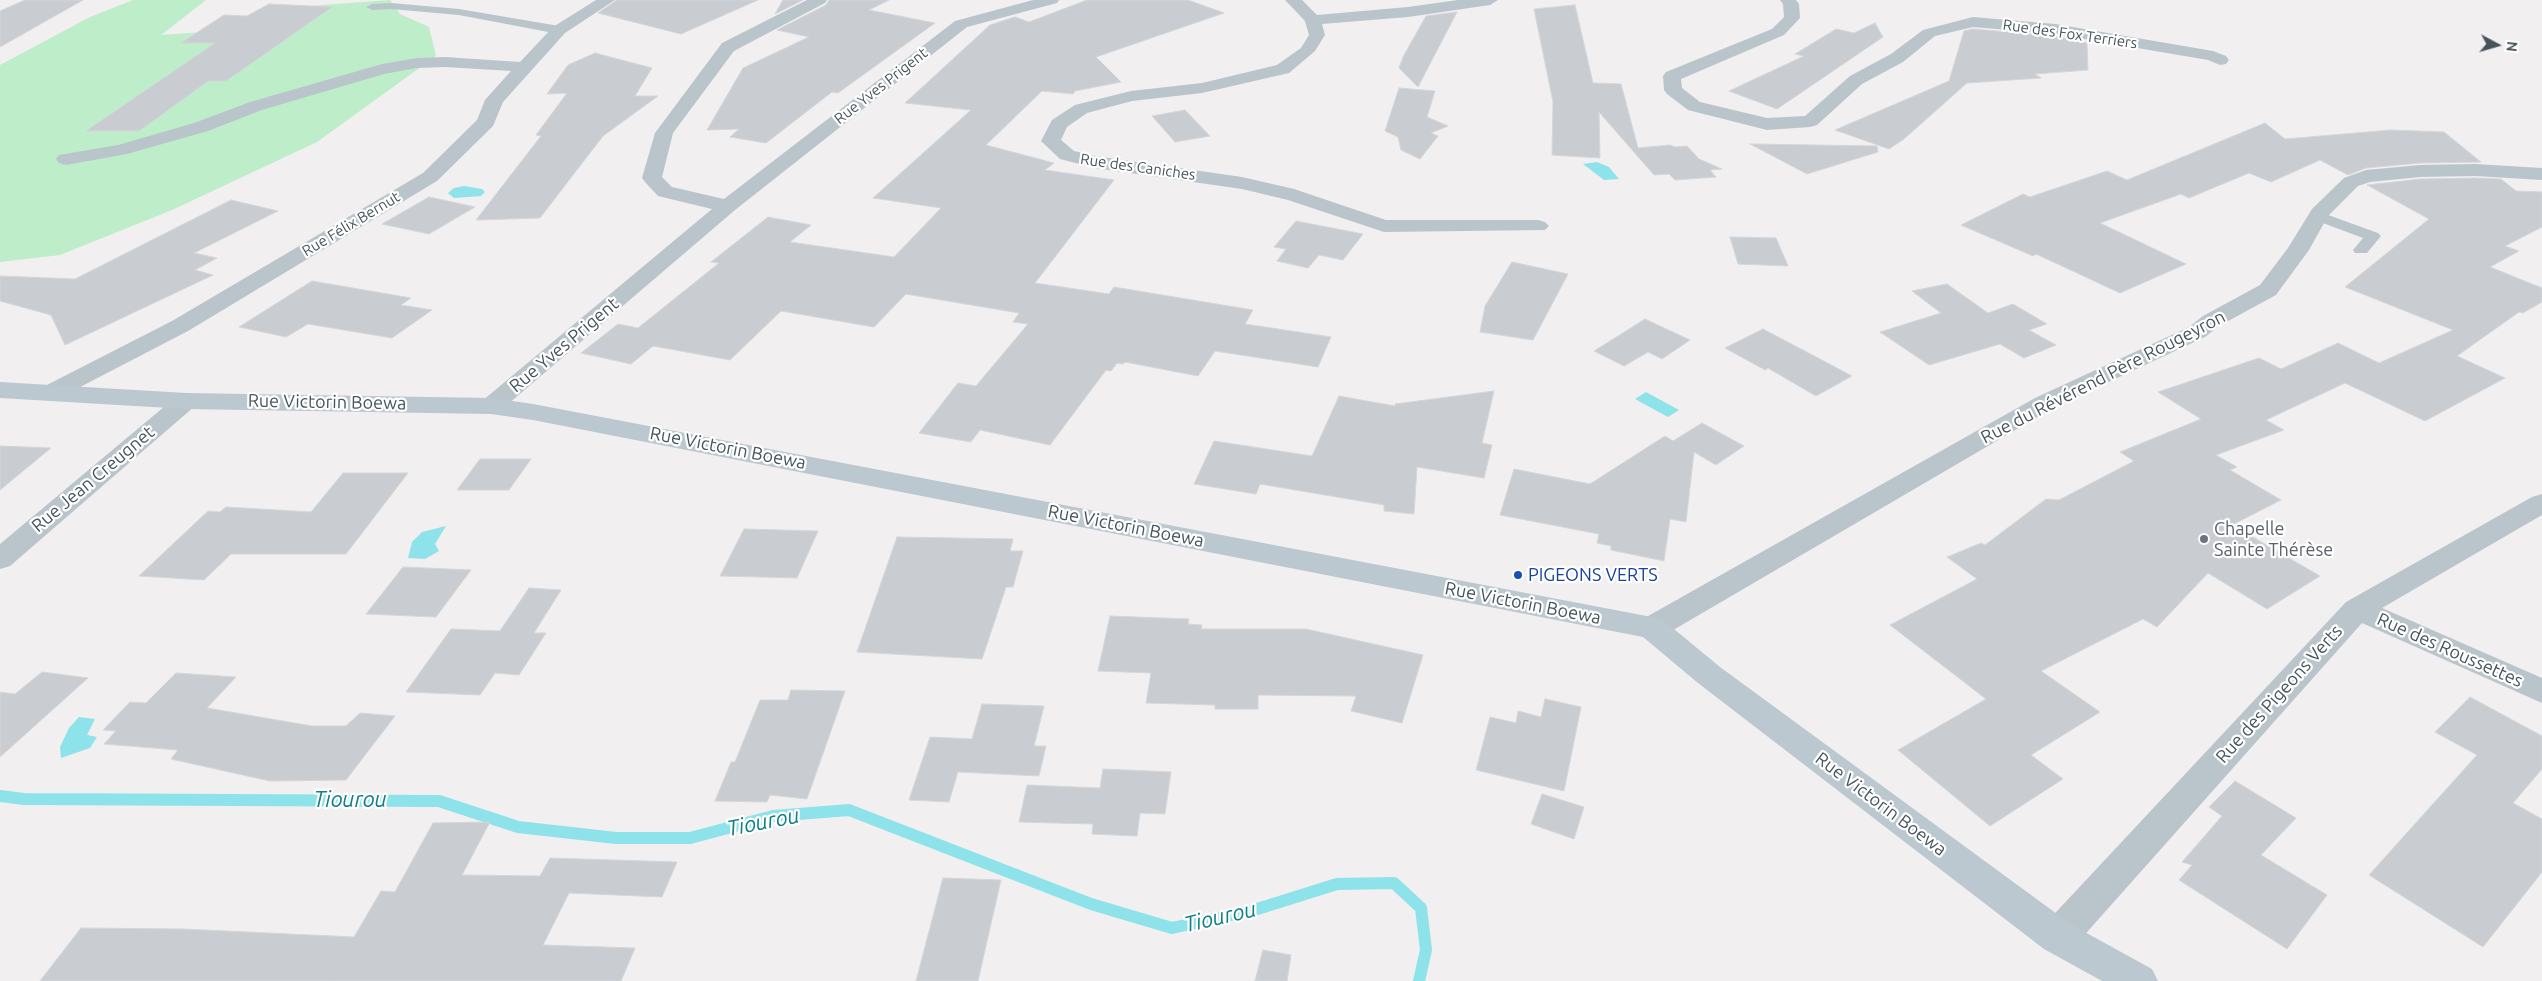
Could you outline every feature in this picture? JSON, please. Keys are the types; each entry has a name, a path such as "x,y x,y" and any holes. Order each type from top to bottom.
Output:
{"street":[{"name":"Rue Félix Bernut","path":"50,393 180,326 430,177 486,122 494,100 560,30 607,0"},
{"path":"728,206 665,192 652,178 664,133 728,47 819,0"},
{"name":"Rue Yves Prigent","path":"491,406 728,206 961,24 1051,0"},
{"path":"1293,0 1312,20 1408,12 1490,0"},
{"name":"Rue des Fox Terriers","path":"1788,0 1791,4 1792,18 1778,32 1672,76 1673,90 1694,106 1767,124 1810,121 1856,80 1897,58 1929,33 1973,22 2055,29 2214,56 2220,60"},
{"name":"Rue des Caniches","path":"1312,20 1316,36 1308,51 1283,69 1202,88 1131,96 1081,109 1059,124 1051,141 1067,155 1094,162 1242,183 1294,195 1384,226 1538,226"},
{"path":"66,159 120,150 201,127 256,106 382,68 417,63 445,62 525,67"},
{"name":"Rue du Révérend Père Rougeyron","path":"1652,628 2044,403 2197,332 2211,321 2268,290 2294,255 2317,216 2351,182 2366,176 2457,170 2542,174"},
{"name":"Rue Victorin Boewa","path":"0,390 186,400 491,406 739,450 1652,628 1709,675 2058,938 2138,981"},
{"name":"Rue Jean Creugnet","path":"0,559 186,400"},
{"name":"Rue des Pigeons Verts","path":"2058,938 2357,609 2542,503"},
{"name":"Rue des Roussettes","path":"2357,609 2542,690"}],"lane":[{"path":"372,7 391,6 459,12 560,30"},
{"path":"2317,216 2373,236 2361,250"}],"green space":[{"path":"133,0 206,0 161,35 275,27 309,6 390,0 400,14 429,27 436,56 317,142 172,210 60,255 0,262 0,65 90,17"}],"water":[{"path":"1597,162 1609,167 1619,179 1604,180 1583,164"},
{"path":"464,186 482,189 485,192 481,196 454,198 448,193 454,188"},
{"path":"1646,392 1679,410 1668,417 1635,399"},
{"path":"446,526 435,544 439,551 425,559 408,558 412,542 422,532"},
{"path":"79,717 95,719 87,735 97,737 90,748 61,758 60,747 69,728"}],"building":[{"path":"25,0 83,0 0,47 0,11"},
{"path":"617,0 758,0 681,34 598,13"},
{"path":"783,0 803,0 775,14"},
{"path":"829,0 889,0 869,10 935,23 838,93 832,92 766,143 730,137 739,129 707,130 743,68 809,37 777,30 826,5"},
{"path":"1087,0 1188,0 1224,13 1096,57 1121,82 1075,91 1073,94 1042,91 986,145 1054,163 1045,170 1114,180 1035,283 1109,294 1114,287 1253,310 1245,324 1331,337 1318,367 1215,351 1198,376 1125,362 1123,364 1117,363 1111,371 1106,370 1050,445 980,430 971,442 919,433 958,383 976,386 1028,324 1013,322 1019,313 906,294 874,327 781,311 730,360 653,346 631,364 581,353 618,324 638,328 719,263 711,262 768,217 811,225 790,242 894,257 941,208 873,198 971,110 905,103 990,25 1015,17 1029,22"},
{"path":"269,4 332,7 226,81 208,81 139,131 86,131 215,43 181,43 224,15 247,16"},
{"path":"1575,5 1593,83 1621,84 1638,148 1670,145 1675,147 1687,146 1699,159 1722,169 1710,170 1716,177 1675,180 1669,174 1654,175 1599,112 1600,158 1552,155 1553,102 1534,9"},
{"path":"1457,12 1418,87 1399,68 1403,57 1426,16"},
{"path":"1875,23 1883,37 1777,109 1729,91 1804,56 1795,54 1836,29 1854,33"},
{"path":"1973,29 2055,36 2087,43 2088,70 2035,74 2041,78 1967,83 1904,139 1889,149 1835,130 1949,81 1964,31"},
{"path":"595,53 652,68 635,96 658,96 603,136 540,218 476,220 541,136 536,135 567,93 547,94 568,65"},
{"path":"1399,88 1435,91 1427,117 1448,126 1431,133 1438,136 1420,159 1401,150 1398,137 1385,131"},
{"path":"1185,110 1210,136 1175,142 1152,116"},
{"path":"2265,123 2285,139 2391,130 2444,132 2481,162 2420,163 2366,168 2348,175 2320,160 2271,182 2249,173 2189,198 2181,194 2100,223 2186,264 2120,293 2036,254 2033,256 1961,225 2023,194 2030,197 2107,171 2127,180"},
{"path":"1750,144 1877,146 1878,152 1807,174"},
{"path":"2420,179 2501,179 2516,191 2542,192 2542,227 2505,246 2519,251 2490,267 2542,288 2542,302 2523,313 2519,312 2457,356 2505,378 2425,421 2345,383 2266,420 2284,430 2216,455 2237,467 2230,470 2281,500 2232,525 2320,576 2267,609 2208,573 2157,627 2143,619 2041,671 2100,712 2031,755 2063,779 1990,826 1898,750 1986,699 1890,625 1977,579 1947,557 1981,543 1985,545 2046,499 2059,500 2134,461 2120,452 2201,419 2158,392 2259,358 2281,369 2338,343 2379,363 2453,330 2345,287 2429,219 2367,185"},
{"path":"429,197 475,207 429,234 382,224"},
{"path":"231,200 278,211 194,253 217,258 195,270 213,275 65,345 51,315 0,301 0,276 75,279"},
{"path":"1296,221 1363,234 1343,260 1319,255 1308,268 1277,261 1286,249 1274,247"},
{"path":"1730,237 1776,238 1788,266 1738,264"},
{"path":"1512,262 1568,274 1533,340 1480,332 1485,306"},
{"path":"312,281 411,298 401,305 432,310 392,338 308,324 286,337 239,327"},
{"path":"1947,284 1988,313 2013,304 2047,324 2029,330 2056,345 2024,358 2000,344 1929,365 1880,332 1941,313 1912,291"},
{"path":"1645,319 1690,340 1662,359 1648,352 1624,366 1594,351"},
{"path":"1763,329 1852,376 1816,396 1768,368 1765,370 1725,348"},
{"path":"1494,391 1482,443 1492,445 1484,478 1417,467 1414,514 1384,511 1384,505 1260,484 1256,494 1194,484 1214,441 1312,456 1339,396 1395,406 1395,404"},
{"path":"1702,423 1744,446 1716,465 1694,452 1686,522 1670,519 1664,561 1611,550 1611,546 1597,543 1599,534 1500,515 1514,469 1590,484 1665,436 1673,441"},
{"path":"0,446 51,448 0,490"},
{"path":"480,459 531,459 509,490 457,490"},
{"path":"343,473 408,473 346,554 231,554 204,580 139,576 208,511 220,512 226,507 311,512"},
{"path":"744,529 818,531 797,578 720,576"},
{"path":"897,537 1013,539 1010,551 1023,551 1013,587 1006,587 982,659 857,652"},
{"path":"403,567 471,570 436,617 366,614"},
{"path":"529,588 561,590 534,633 546,633 519,675 495,673 480,695 406,692 451,629 500,631"},
{"path":"1110,616 1189,619 1188,624 1202,625 1201,629 1306,629 1423,655 1402,723 1351,711 1356,696 1258,695 1258,709 1215,709 1215,705 1146,703 1151,673 1098,671"},
{"path":"42,672 88,678 0,757 0,692 15,694"},
{"path":"176,673 236,677 207,708 312,726 346,726 360,713 395,716 346,780 270,781 171,759 178,750 104,744 116,731 103,730 130,702 146,703"},
{"path":"791,690 845,691 807,799 770,795 767,802 715,801 731,762 735,762 760,700 788,700"},
{"path":"2470,697 2542,736 2542,769 2513,803 2542,819 2542,872 2483,947 2369,875 2477,755 2435,732"},
{"path":"1545,699 1581,707 1564,791 1476,770 1490,717 1516,723 1518,711 1541,717"},
{"path":"982,704 1044,706 1034,746 1046,746 1039,776 958,772 949,802 909,800 930,737 972,739"},
{"path":"1103,769 1171,772 1165,814 1140,813 1137,836 1092,834 1093,824 1019,822 1027,785 1100,788"},
{"path":"2235,781 2296,818 2261,855 2327,895 2287,949 2179,880 2192,865 2182,862 2222,816 2209,807"},
{"path":"1542,794 1584,807 1574,839 1531,824"},
{"path":"490,822 462,875 540,876 550,858 677,862 662,897 569,893 543,945 635,948 621,981 40,981 81,928 183,929 354,937 381,891 395,892 433,823"},
{"path":"943,878 1001,880 978,981 916,981"},
{"path":"1263,950 1291,955 1287,981 1255,981"}],"waterway":[{"name":"Tiourou","path":"0,796 24,799 439,801 518,827 616,838 690,838 773,816 849,810 1091,904 1172,928 1254,910 1337,884 1394,883 1421,908 1426,950 1419,981"}],"place":[{"name":"Chapelle Sainte Thérèse","path":"2204,539"},
{"name":"PIGEONS VERTS","path":"1518,575"}]}
